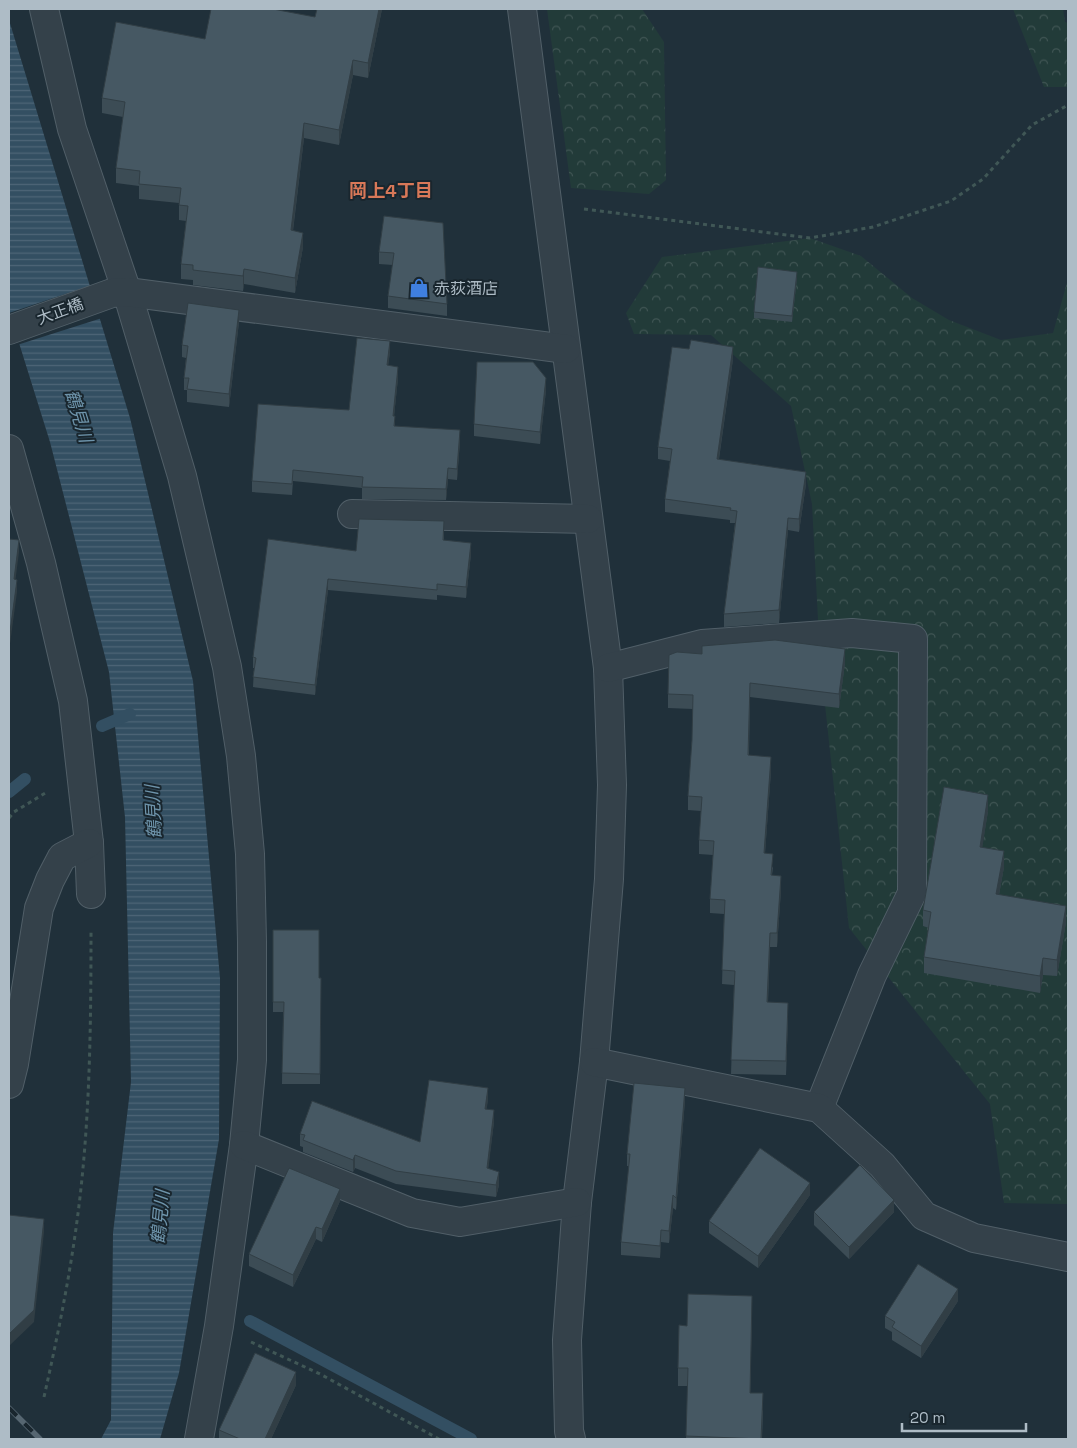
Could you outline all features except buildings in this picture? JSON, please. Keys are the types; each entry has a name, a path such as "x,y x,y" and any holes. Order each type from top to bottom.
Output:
{"street":[{"path":"44,9 72,129 119,292 182,476 227,667 241,756 250,854 252,1060 244,1145 219,1326 199,1439"},
{"path":"522,9 608,668 612,785 609,879 594,1062 577,1202 567,1340 569,1430 571,1439"},
{"path":"119,292 566,349"},
{"name":"大正橋","path":"9,330 119,292"},
{"path":"9,449 41,563 73,701 89,843 92,894"},
{"path":"352,514 588,519"},
{"path":"608,668 702,644 852,633 913,640 912,893 872,974 819,1108"},
{"path":"9,1084 14,1064 39,908 62,857 89,843"},
{"path":"594,1062 819,1108 882,1165 924,1216 974,1238 1068,1256"},
{"path":"244,1145 412,1213 460,1222 577,1202"}],"path":[{"path":"547,204 810,238 864,228 951,201 983,179 1032,125 1068,105"},
{"path":"9,818 14,812 55,787"},
{"path":"44,1397 65,1298 77,1220 91,1030 92,894"},
{"path":"219,1326 320,1374 438,1439"}],"green space":[{"path":"547,9 642,9 664,42 666,180 649,194 571,188"},
{"path":"1013,9 1063,9 1065,22 1068,23 1068,87 1044,87"},
{"path":"810,238 861,256 912,298 949,320 1001,340 1053,333 1068,279 1068,1204 1004,1203 990,1104 849,928 820,658 812,504 791,406 711,335 634,334 626,313 662,257"}],"water":[{"name":"鶴見川","path":"9,20 130,418 193,681 220,978 219,1139 179,1373 160,1439 101,1439 111,1420 113,1233 131,1082 125,817 109,672 50,442 9,311"}],"pier":[{"path":"92,285 102,318 17,345 9,313"}],"waterway":[{"path":"102,726 130,714"},
{"path":"9,792 25,779"},
{"path":"250,1321 471,1439"}],"railway":[{"path":"9,1408 40,1439"}],"place":[{"name":"赤荻酒店","path":"419,288"}],"district":[{"name":"岡上4丁目","path":"391,190"}]}
